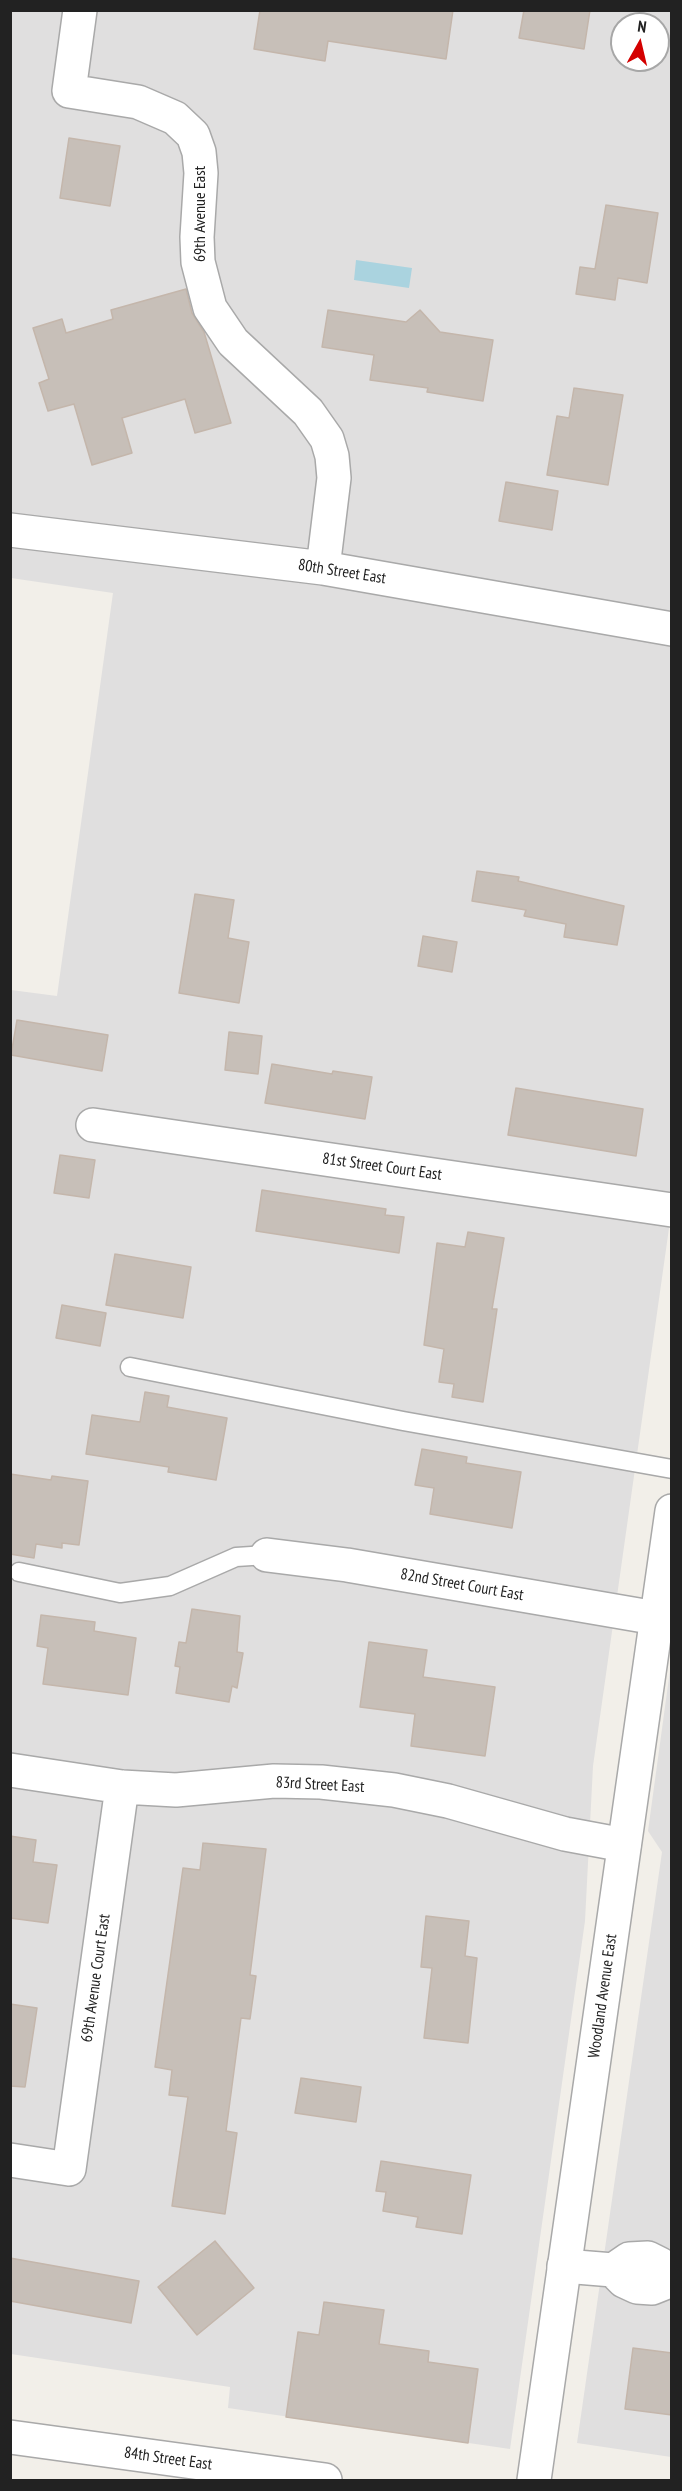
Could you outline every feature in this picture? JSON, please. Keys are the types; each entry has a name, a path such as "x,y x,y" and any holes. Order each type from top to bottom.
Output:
{"street":[{"name":"69th Avenue East","path":"80,10 69,91 138,102 175,118 193,135 199,152 201,173 197,237 198,262 210,308 233,342 308,412 327,439 333,456 334,478 323,568"},
{"name":"80th Street East","path":"10,530 323,568 672,629"},
{"name":"81st Street Court East","path":"93,1125 672,1210"},
{"name":"Woodland Avenue East","path":"534,2481 672,1510"},
{"name":"82nd Street Court East","path":"267,1555 347,1565 656,1618"},
{"name":"83rd Street East","path":"10,1770 122,1787 176,1790 274,1781 321,1782 394,1790 448,1801 556,1832 624,1845"},
{"name":"69th Avenue Court East","path":"10,2160 69,2169 122,1787"},
{"path":"564,2266 613,2270 630,2259 648,2258 660,2264 672,2278"},
{"name":"84th Street East","path":"10,2437 325,2481"}],"lane":[{"path":"130,1367 672,1469"},
{"path":"19,1572 120,1593 170,1586 236,1557 267,1555"}],"shaded area":[{"path":"11,11 671,11 672,1207 593,1766 585,1921 510,2449 228,2408 230,2387 11,2354 11,990 57,996 113,593 11,578"},
{"path":"671,1663 671,2457 577,2443 662,1852 648,1831"}],"water":[{"path":"356,260 412,268 409,288 354,280"}],"building":[{"path":"260,10 453,10 446,59 328,41 325,61 254,49"},
{"path":"524,10 590,10 584,49 519,38"},
{"path":"69,138 120,146 110,206 60,198"},
{"path":"606,205 658,213 647,283 618,278 615,300 576,294 580,267 595,269"},
{"path":"186,289 192,313 204,332 231,423 195,433 185,399 122,418 132,453 92,465 74,404 48,411 39,383 49,379 33,328 62,319 66,333 113,319 111,310"},
{"path":"328,310 406,322 420,310 440,332 493,340 483,401 427,392 428,388 370,380 374,355 322,347"},
{"path":"574,388 623,395 608,485 547,475 557,416 569,418"},
{"path":"506,482 558,491 552,530 499,521"},
{"path":"477,871 519,877 518,881 624,906 617,945 564,937 566,924 524,916 526,910 472,901"},
{"path":"195,894 234,900 228,938 249,942 239,1003 179,993"},
{"path":"423,936 457,942 452,972 418,966"},
{"path":"17,1020 108,1035 102,1071 11,1055"},
{"path":"229,1032 262,1036 258,1074 225,1070"},
{"path":"272,1064 332,1074 333,1071 372,1077 365,1119 265,1103"},
{"path":"516,1088 643,1109 636,1156 508,1135"},
{"path":"60,1155 95,1160 89,1198 54,1193"},
{"path":"262,1190 386,1209 385,1215 404,1217 399,1253 256,1231"},
{"path":"468,1232 504,1238 492,1309 497,1309 483,1402 452,1397 454,1384 439,1382 444,1349 424,1345 437,1243 465,1247"},
{"path":"115,1254 191,1267 183,1318 106,1305"},
{"path":"62,1305 106,1313 100,1346 56,1338"},
{"path":"145,1392 169,1396 167,1407 227,1418 216,1480 168,1472 169,1467 86,1454 92,1415 140,1422"},
{"path":"422,1449 467,1457 466,1463 521,1472 512,1528 430,1514 434,1488 415,1485"},
{"path":"10,1474 51,1480 52,1476 88,1481 79,1545 62,1543 62,1548 36,1544 34,1558 10,1554"},
{"path":"192,1609 240,1616 237,1652 243,1653 237,1688 232,1686 229,1702 176,1693 180,1667 175,1666 179,1642 186,1643"},
{"path":"41,1615 95,1622 94,1631 136,1638 128,1695 43,1684 48,1648 37,1646"},
{"path":"369,1642 427,1650 423,1677 495,1687 485,1756 411,1746 415,1714 360,1707"},
{"path":"10,1836 36,1840 33,1862 57,1865 48,1923 10,1918"},
{"path":"203,1843 266,1849 250,1975 256,1976 250,2019 241,2018 226,2131 237,2133 225,2214 172,2206 188,2097 169,2095 172,2070 155,2067 183,1868 200,1870"},
{"path":"426,1916 469,1921 465,1956 477,1958 468,2043 424,2038 432,1968 421,1967"},
{"path":"10,2004 37,2008 25,2087 10,2086"},
{"path":"301,2078 361,2087 356,2122 295,2113"},
{"path":"381,2161 471,2175 462,2234 416,2227 418,2217 383,2211 386,2192 376,2191"},
{"path":"215,2241 254,2288 197,2335 158,2287"},
{"path":"10,2258 139,2281 131,2323 10,2301"},
{"path":"324,2302 384,2310 379,2344 429,2351 428,2362 478,2369 468,2443 286,2417 298,2332 319,2335"},
{"path":"633,2348 672,2353 672,2415 625,2409"}]}
